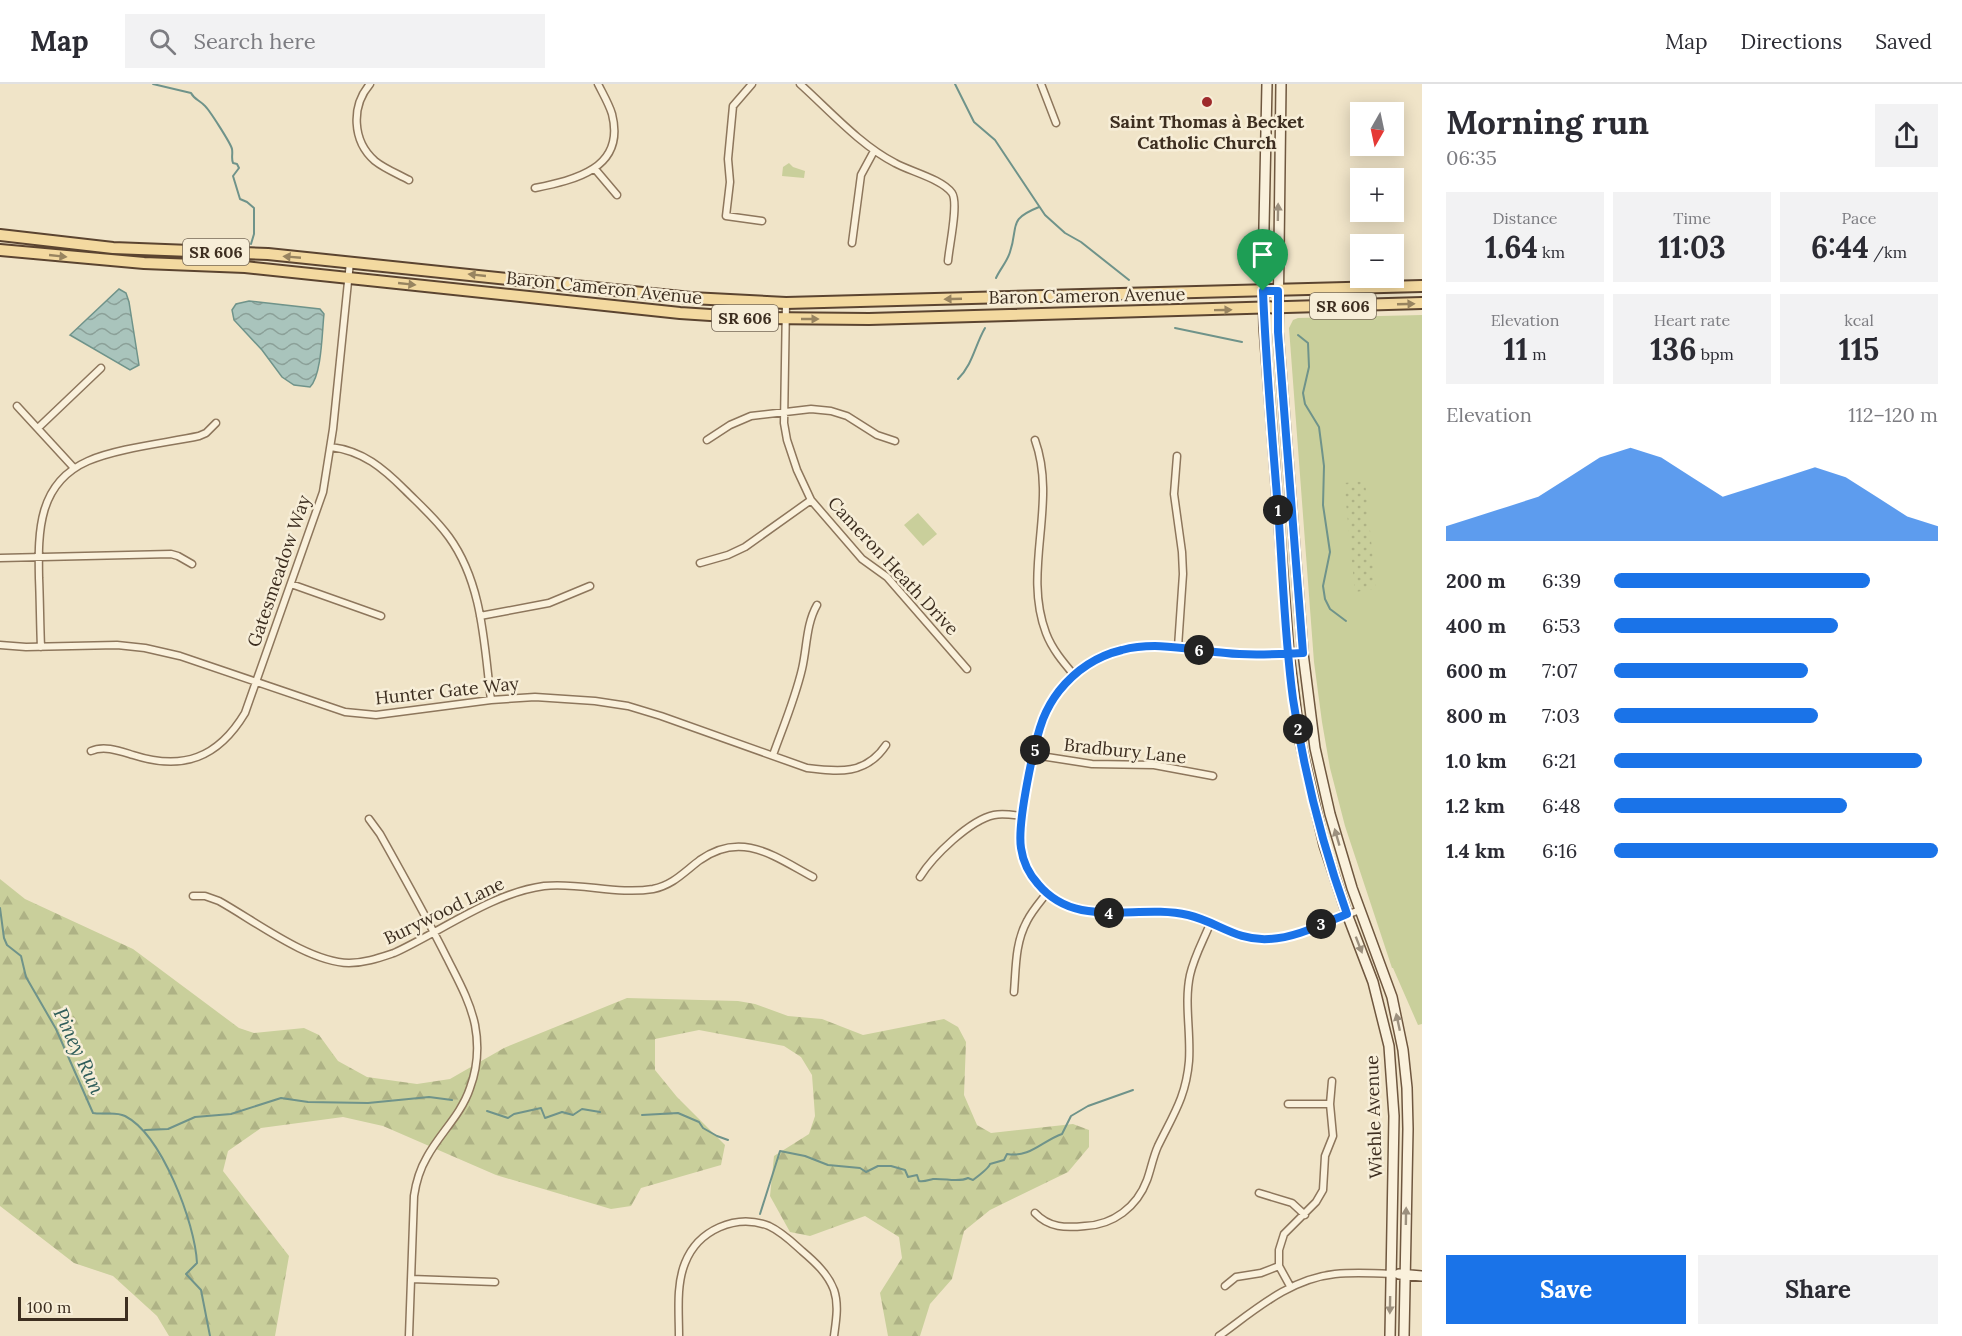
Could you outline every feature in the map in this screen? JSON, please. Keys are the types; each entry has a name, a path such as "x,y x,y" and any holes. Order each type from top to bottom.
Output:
{"main road":[{"name":"Wiehle Avenue","path":"1267,84 1263,291 1288,654 1295,708 1324,845 1372,982 1390,1054 1394,1116 1390,1336"},
{"name":"Wiehle Avenue","path":"1281,84 1278,309 1303,653 1314,738 1323,784 1342,856 1392,997 1406,1071 1408,1129 1404,1336"},
{"name":"Baron Cameron Avenue","path":"0,236 112,248 268,254 691,298 786,303 1422,286"},
{"name":"Baron Cameron Avenue","path":"0,250 144,263 245,267 680,313 786,320 1278,309 1422,303"},
{"path":"1391,1274 1422,1276"}],"street":[{"path":"370,84 357,108 359,138 376,162 409,180"},
{"path":"535,188 579,178 602,162 611,145 614,126 610,108 598,84"},
{"path":"752,84 733,106 728,159 730,182 726,216 762,221"},
{"path":"800,84 874,151 895,164 943,185 952,193 955,203 948,261"},
{"path":"1041,84 1056,123"},
{"path":"852,243 861,175 874,151"},
{"path":"595,169 617,195"},
{"name":"Gatesmeadow Way","path":"91,751 104,748 147,760 181,762 198,757 219,746 234,730 245,713 323,492 331,447 350,262"},
{"name":"Cameron Heath Drive","path":"786,303 784,412 787,440 797,470 811,500 862,559 887,577 967,669"},
{"path":"38,428 101,368"},
{"path":"17,406 74,468"},
{"path":"707,440 729,425 751,416 811,409 831,411 847,416 877,435 895,441"},
{"path":"41,647 39,533 45,508 58,485 74,468 105,455 199,436 206,433 216,423"},
{"path":"1035,440 1044,475 1044,502 1037,576 1039,607 1044,628 1053,648 1074,675"},
{"path":"331,447 355,452 376,463 436,520 449,537 466,566 476,595 491,700"},
{"path":"1177,456 1174,494 1183,574 1178,647"},
{"path":"700,563 729,555 745,547 811,500"},
{"path":"0,558 171,554 192,564"},
{"path":"291,584 381,616"},
{"path":"480,616 549,603 590,586"},
{"path":"773,755 802,671 811,615 817,605"},
{"name":"Hunter Gate Way","path":"0,645 41,647 117,645 146,648 180,656 345,712 376,715 491,700 563,698 628,706 807,768 828,771 847,770 865,765 878,756 886,745"},
{"path":"1303,653 1247,655 1153,646 1122,650 1095,660 1074,675 1050,704 1039,732 1022,816 1020,834 1023,856 1032,877 1047,893 1067,906 1086,912 1186,915 1241,937 1269,939 1292,935 1360,910"},
{"name":"Bradbury Lane","path":"1034,755 1092,764 1154,765 1213,776"},
{"path":"920,877 933,859 979,820 998,814 1022,816"},
{"path":"369,819 380,834 434,932 472,1012 477,1042 477,1058 465,1102 458,1116 427,1157 416,1183 409,1336"},
{"name":"Burywood Lane","path":"193,896 219,900 312,954 337,962 362,962 380,958 406,947 502,898 527,889 561,885 621,890 659,888 676,880 708,855 728,848 760,849 813,877"},
{"path":"1014,992 1017,954 1022,932 1028,918 1047,893"},
{"path":"1035,1213 1040,1219 1055,1226 1100,1224 1120,1215 1142,1190 1153,1158 1174,1119 1185,1087 1190,1044 1188,989 1195,958 1210,924"},
{"path":"1290,1286 1279,1266 1279,1250 1284,1234 1305,1215 1323,1190 1325,1156 1333,1136 1330,1104 1332,1081"},
{"path":"1288,1104 1330,1104"},
{"path":"1259,1193 1292,1203 1305,1215"},
{"path":"679,1336 681,1275 689,1254 701,1238 710,1232 732,1223 744,1222 757,1223 776,1230 822,1270 835,1296 837,1307 834,1336"},
{"path":"1225,1286 1244,1274 1261,1273 1279,1266"},
{"path":"1219,1336 1290,1286 1335,1274 1391,1274"},
{"path":"411,1279 495,1282"}],"green space":[{"path":"789,163 805,171 804,178 782,176 783,167"},
{"path":"1422,315 1422,1024 1418,1025 1392,968 1345,826 1330,768 1314,662 1289,328 1293,320 1298,318"},
{"path":"1365,481 1376,589 1355,592 1344,483"},
{"path":"918,513 937,534 923,546 904,525"},
{"path":"0,879 25,899 133,949 239,1028 254,1033 304,1028 319,1035 338,1061 367,1077 417,1084 450,1079 504,1048 627,998 738,1001 755,1004 788,1016 822,1019 863,1035 944,1019 958,1027 966,1042 964,1095 977,1125 991,1133 1073,1124 1089,1130 1089,1147 1068,1172 990,1210 964,1231 952,1279 930,1304 920,1336 888,1336 880,1293 902,1258 899,1237 865,1216 810,1236 790,1232 770,1196 774,1156 809,1134 815,1116 812,1075 801,1057 784,1046 699,1030 655,1039 655,1070 677,1097 725,1145 721,1165 641,1188 631,1206 611,1209 496,1175 383,1126 343,1117 261,1128 228,1151 223,1171 289,1256 275,1336 169,1336 157,1316 113,1276 74,1263 0,1206"}],"water":[{"path":"119,289 126,293 129,302 139,365 130,370 70,335"},
{"path":"249,301 320,309 324,314 319,363 310,387 294,385 282,377 262,350 234,320 232,310 236,304"}],"waterway":[{"path":"153,84 191,93 207,108 224,134 232,149 233,163 239,168 233,176 240,199 254,208 254,234 251,244"},
{"path":"955,84 974,122 995,140 1045,215 1065,233 1081,242 1129,280"},
{"path":"996,278 1009,256 1018,220 1039,207"},
{"path":"958,379 970,361 985,328"},
{"path":"1175,328 1242,342"},
{"path":"1298,335 1308,343 1309,367 1303,393 1305,404 1319,427 1324,466 1323,505 1330,552 1323,586 1325,599 1330,609 1346,621"},
{"name":"Piney Run","path":"0,908 7,945 21,956 26,977 56,1029 93,1113 113,1113 125,1116 139,1126 164,1160 190,1226 197,1263 186,1274 201,1290 210,1336"},
{"path":"760,1214 780,1151 805,1156 828,1165 860,1168 866,1172 878,1166 891,1166 905,1170 908,1177 917,1175 919,1181 968,1178 973,1180 990,1164 1004,1160 1007,1154 1022,1154 1062,1134 1071,1116 1088,1106 1133,1090"},
{"path":"145,1130 168,1129 195,1117 231,1114 281,1098 308,1102 368,1103 429,1097 452,1100"},
{"path":"487,1111 508,1118 514,1114 541,1108 545,1118 562,1112 573,1115 582,1109 600,1112"},
{"path":"642,1115 678,1113 699,1122 703,1128 728,1140"}],"place":[{"name":"Saint Thomas à Becket Catholic Church","path":"1207,102"}],"route":[{"path":"1263,291 1278,291 1278,332 1303,653 1288,654 1268,655 1247,655 1153,646 1122,650 1095,660 1074,675 1058,692 1043,718 1020,834 1023,856 1032,877 1056,900 1077,910 1092,913 1186,915 1241,937 1254,939 1281,938 1347,914 1317,817 1293,698 1288,654 1263,291"}]}
